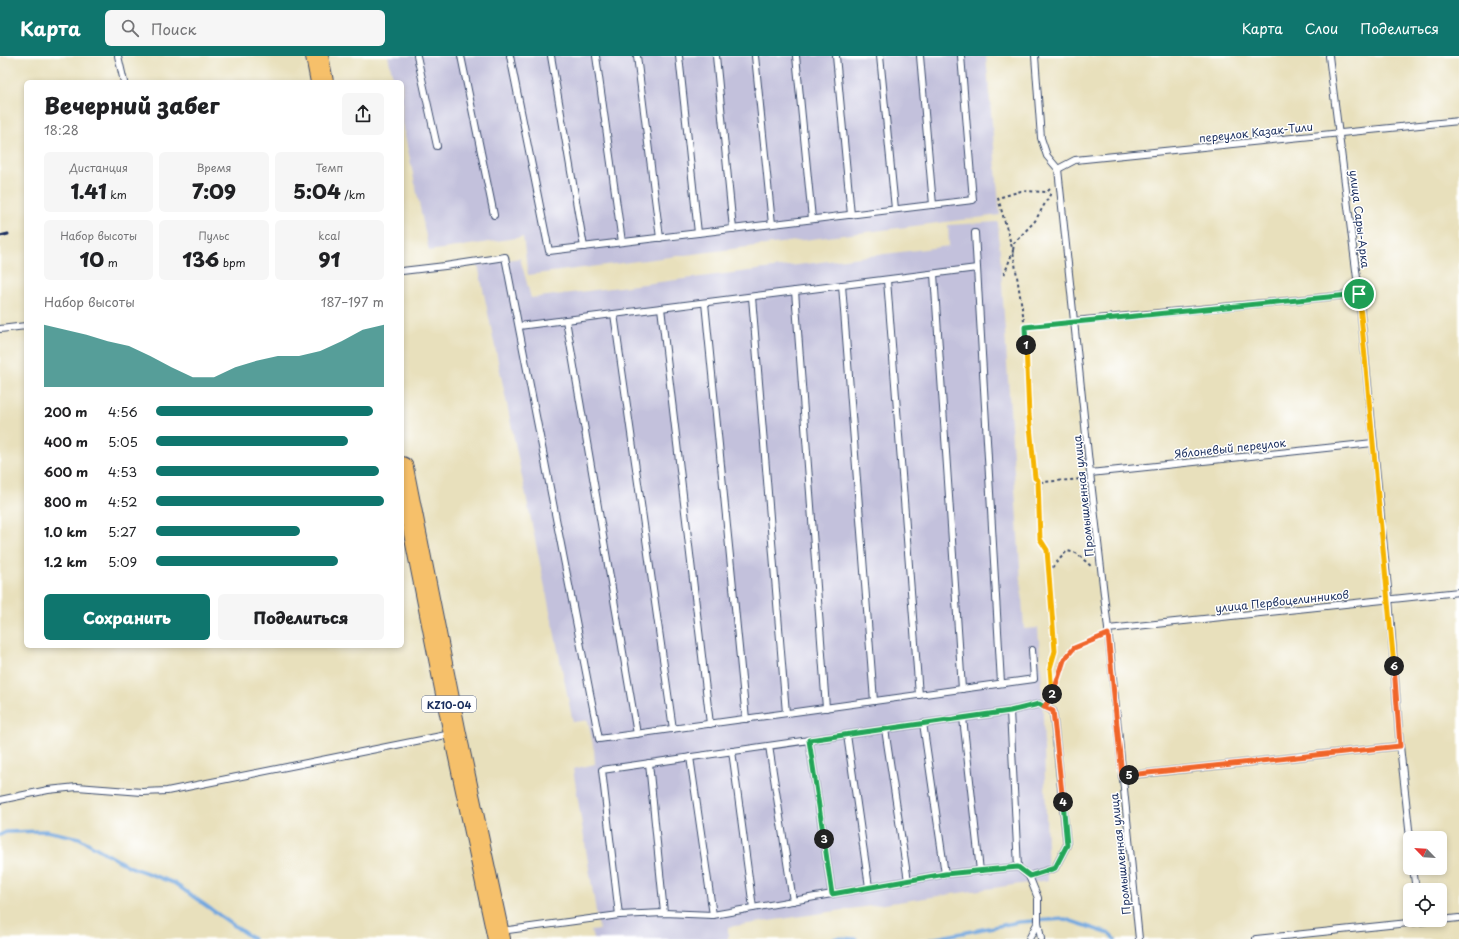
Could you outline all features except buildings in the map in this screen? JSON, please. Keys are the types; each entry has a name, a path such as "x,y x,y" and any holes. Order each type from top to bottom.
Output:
{"highway":[{"path":"317,56 322,80"},
{"name":"KZ10-04","path":"404,478 455,734 498,935"}],"lane":[{"path":"118,56 124,80"},
{"path":"417,56 437,146"},
{"path":"461,56 494,215"},
{"path":"510,56 549,251 973,200 961,56"},
{"path":"551,56 584,247"},
{"path":"596,56 622,242"},
{"path":"637,56 660,238"},
{"path":"679,56 698,233"},
{"path":"716,56 733,229"},
{"path":"755,56 772,224"},
{"path":"796,56 812,219"},
{"path":"836,56 851,215"},
{"path":"880,56 895,209"},
{"path":"920,56 933,205"},
{"path":"1035,56 1041,138 1047,156 1058,169"},
{"name":"улица Сары-Арка","path":"1329,56 1359,294 1389,599 1400,746 1409,831"},
{"name":"переулок Казак-Тили","path":"1058,169 1076,160 1459,121"},
{"name":"Промышленная улица","path":"1058,169 1108,632 1139,939"},
{"path":"975,233 1001,683"},
{"path":"404,270 445,266 505,257 599,739 1034,679 1032,650"},
{"path":"519,326 977,268"},
{"path":"934,274 962,689"},
{"path":"887,280 919,695"},
{"path":"842,285 874,701"},
{"path":"795,291 826,708"},
{"path":"1074,321 1359,294"},
{"path":"752,297 786,713"},
{"path":"705,303 746,719"},
{"path":"661,308 710,724"},
{"path":"614,314 673,729"},
{"path":"566,320 637,734"},
{"path":"0,330 24,326"},
{"name":"Яблоневый переулок","path":"1090,476 1373,443"},
{"name":"улица Первоцелинников","path":"1108,632 1459,592"},
{"path":"619,915 602,770 1010,711 1039,704 1053,711 1067,845 1055,868 1030,876"},
{"path":"1010,711 1018,867"},
{"path":"963,718 980,871"},
{"path":"923,724 945,874"},
{"path":"885,729 908,880"},
{"path":"0,800 48,790 77,787 142,792 167,790 455,734"},
{"path":"847,735 869,887"},
{"path":"809,740 832,894"},
{"path":"769,746 793,901"},
{"path":"1122,776 1400,746"},
{"path":"732,751 753,908"},
{"path":"690,757 713,915"},
{"path":"649,763 664,913"},
{"path":"498,935 619,915 664,913 713,915 945,874 1018,867 1030,876 1038,898 1038,922 1041,939"},
{"path":"1447,919 1459,918"},
{"path":"1029,939 1038,922"},
{"path":"1256,939 1403,923"}],"path":[{"path":"1004,275 1013,251 1014,243 1035,221 1052,189 1047,192 1021,192 998,198 1013,251 1025,327 1029,415 1035,478 1038,480 1040,539 1047,550 1055,651 1050,668 1052,697"},
{"path":"1025,327 1074,321"},
{"path":"1038,480 1042,482 1090,476"},
{"path":"1048,572 1067,551 1076,553 1102,576"},
{"path":"1044,707 1052,697 1064,660 1074,648 1108,632"}],"shaded area":[{"path":"388,56 986,56 1000,215 528,275 523,237 429,251 404,131 404,80 394,80"},
{"path":"998,222 1024,629 1038,628 1042,683 1048,880 728,927 728,939 593,939 591,931 599,930 573,769 595,764 594,750 588,720 573,722 478,265 520,258 531,298 949,246 948,225"}],"waterway":[{"path":"0,835 6,832 46,831 79,838 128,866 174,883 253,939"},
{"path":"931,939 1019,922 1065,919 1110,934 1115,939"},
{"path":"834,939 856,939"}],"railway":[{"path":"0,236 8,234"}],"route":[{"path":"1359,294 1025,327 1029,415 1035,478 1038,480 1040,539 1047,550 1055,651 1050,668 1052,697 1044,707 1039,704 1010,711 809,740 832,894 945,874 1018,867 1030,876 1055,868 1067,845 1053,711 1044,707 1052,697 1064,660 1074,648 1108,634 1122,776 1400,746 1389,599 1359,294"}]}
